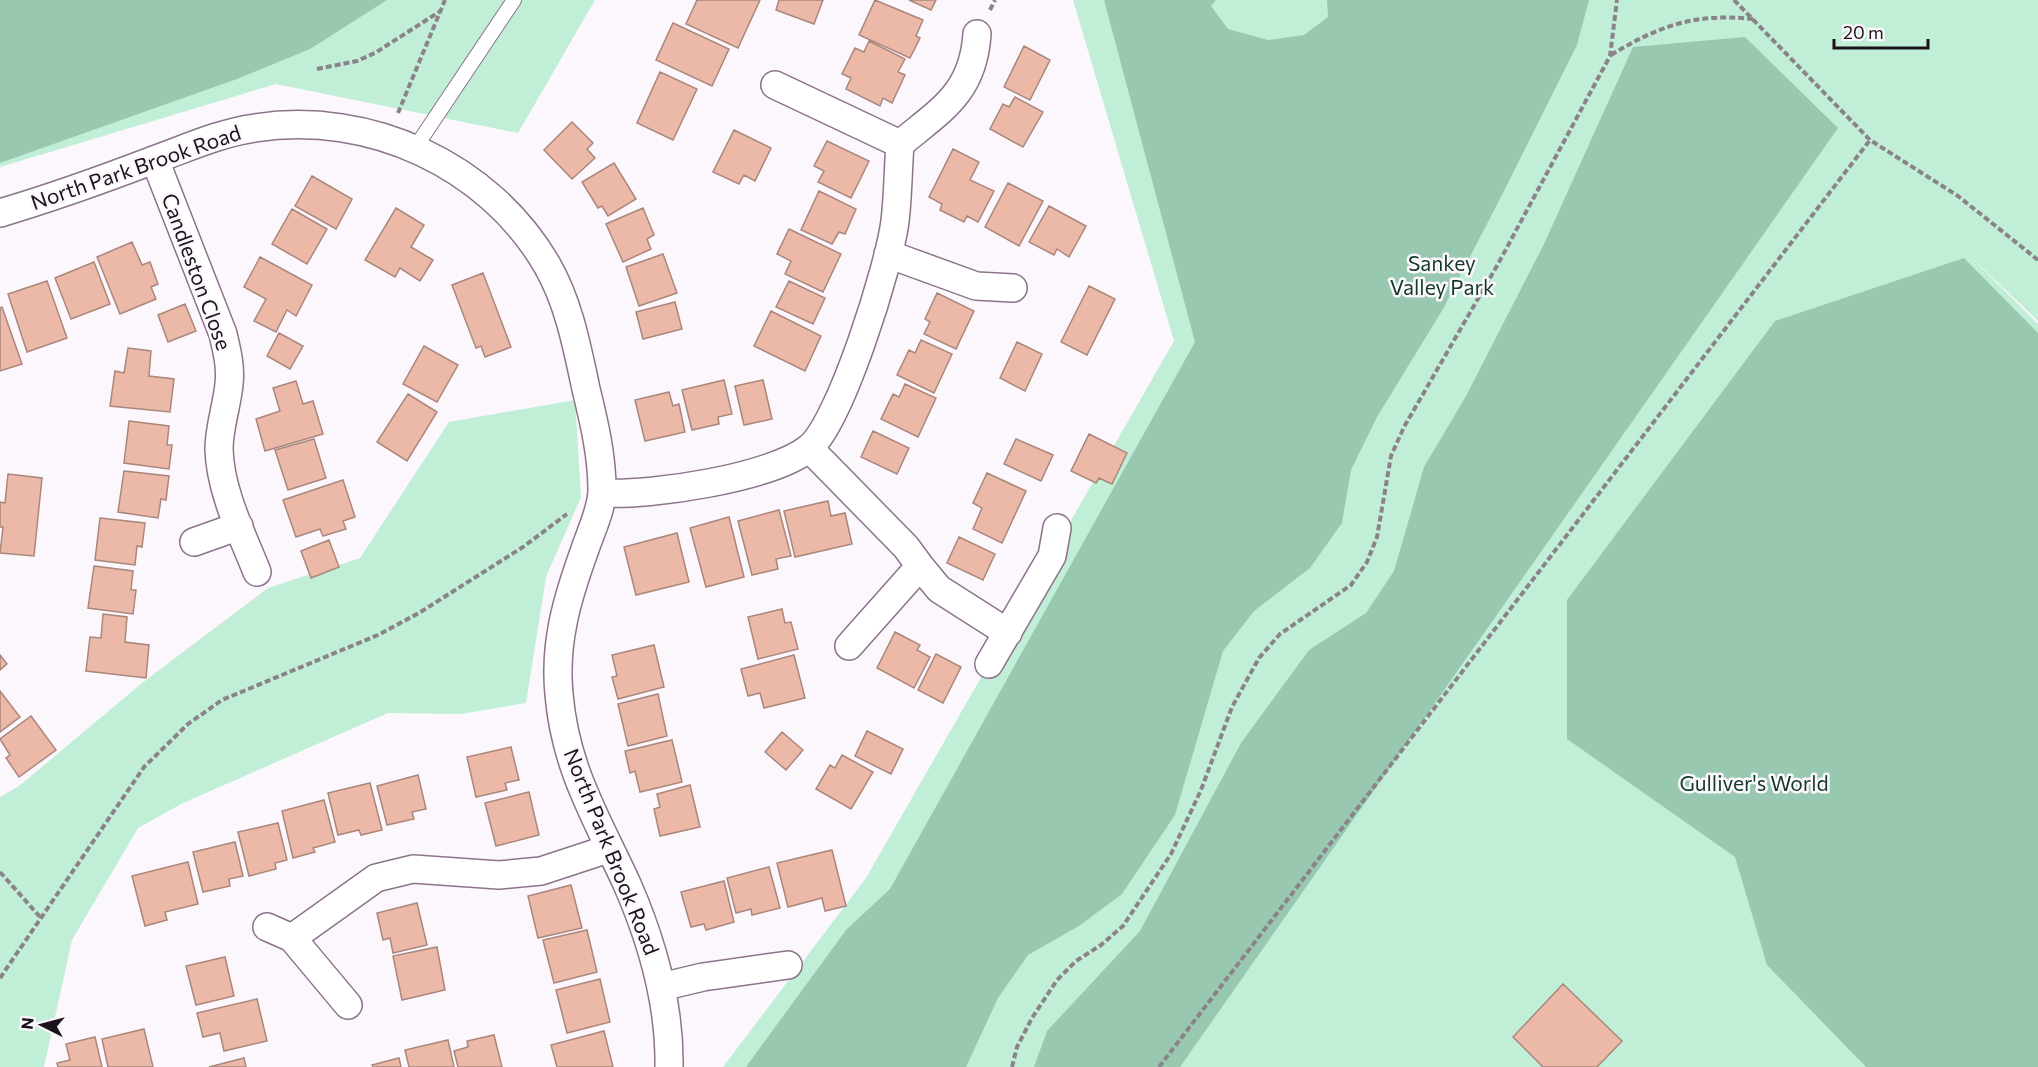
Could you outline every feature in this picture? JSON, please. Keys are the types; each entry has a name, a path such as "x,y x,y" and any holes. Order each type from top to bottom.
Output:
{"street":[{"path":"601,499 682,488 780,463 809,448 823,432 840,399 888,254 895,221 900,144 944,107 966,81 974,61 978,34"},
{"path":"775,85 900,144"},
{"name":"North Park Brook Road","path":"0,213 53,198 224,134 256,127 320,126 388,139 442,160 499,203 526,233 548,267 565,305 577,345 598,443 601,499 569,595 559,636 556,671 561,716 573,766 608,849 626,881 648,936 661,987 669,1067"},
{"name":"Candleston Close","path":"155,160 223,334 228,356 229,384 220,432 220,460 239,526 257,572"},
{"path":"888,254 976,286 1013,288"},
{"path":"809,448 906,547 939,589 1008,633"},
{"path":"194,542 239,526"},
{"path":"989,664 1052,556 1057,528"},
{"path":"849,646 920,566"},
{"path":"291,938 376,878 413,869 499,875 541,871 608,849"},
{"path":"267,927 291,938 348,1005"},
{"path":"661,987 703,977 788,965"}],"lane":[{"path":"415,148 514,0"}],"path":[{"path":"388,139 445,0"},
{"path":"1012,1067 1017,1047 1032,1018 1057,980 1076,961 1101,945 1123,926 1171,854 1201,790 1232,707 1259,658 1280,634 1352,585 1368,562 1377,537 1391,456 1404,427 1498,264 1610,56 1617,0"},
{"path":"1734,0 1869,140 1958,196 2038,260"},
{"path":"317,69 357,61 375,53 439,12"},
{"path":"1610,56 1665,27 1695,18 1721,16 1753,19"},
{"path":"1159,1067 1869,140"},
{"path":"0,978 144,767 188,724 222,700 399,624 523,547 550,523 571,511 601,499"},
{"path":"0,872 41,918"}],"green space":[{"path":"0,0 595,0 518,133 276,84 0,167"},
{"path":"0,0 387,0 310,49 237,79 0,163"},
{"name":"Sankey Valley Park","path":"1073,0 2038,0 2038,321 1965,251 2038,324 2038,1067 723,1067 866,878 1174,341"},
{"name":"Sankey Valley Park","path":"1104,0 1216,0 1211,6 1228,29 1268,40 1304,35 1328,17 1327,0 1589,0 1577,45 1504,191 1443,309 1377,417 1351,470 1342,523 1310,568 1254,611 1223,651 1175,815 1122,894 1079,926 1028,955 998,998 966,1067 746,1067 846,930 890,889 1195,342"},
{"path":"1745,37 1838,128 1180,1067 1034,1067 1047,1031 1140,931 1241,743 1309,650 1366,613 1394,571 1424,467 1466,396 1544,244 1633,47"},
{"name":"Gulliver's World","path":"1964,258 2038,333 2038,1067 1866,1067 1767,965 1735,857 1567,739 1567,600 1775,321"},
{"path":"575,400 581,497 546,577 526,703 461,714 388,713 183,803 138,828 72,940 44,1067 0,1067 0,797 19,786 142,683 268,588 360,558 449,422"}],"building":[{"path":"697,0 760,0 738,48 686,24"},
{"path":"779,0 823,0 814,24 776,10"},
{"path":"875,0 923,20 916,36 920,38 910,58 859,35"},
{"path":"909,0 936,0 931,10"},
{"path":"673,23 729,49 712,86 656,60"},
{"path":"869,41 905,59 898,72 905,75 892,103 883,98 880,106 846,89 851,78 842,74 855,48 864,52"},
{"path":"1024,46 1050,60 1030,100 1004,87"},
{"path":"660,72 697,89 673,140 637,123"},
{"path":"1015,97 1043,112 1023,147 990,129 1003,104 1009,107"},
{"path":"572,122 593,143 587,149 595,158 572,179 544,150"},
{"path":"734,130 771,148 755,181 744,175 739,184 713,172"},
{"path":"827,141 869,161 851,198 818,182 824,171 814,166"},
{"path":"953,149 979,162 970,180 994,191 978,222 967,216 964,222 940,210 942,204 929,197"},
{"path":"614,163 636,199 608,216 602,206 598,208 582,182"},
{"path":"312,176 352,199 336,229 295,206"},
{"path":"1008,183 1043,201 1019,246 985,227"},
{"path":"819,191 856,209 845,234 839,232 832,244 801,230"},
{"path":"1049,206 1086,226 1069,257 1057,249 1054,255 1029,242"},
{"path":"396,208 424,225 411,247 433,260 420,281 400,268 395,277 365,260"},
{"path":"643,208 654,235 647,239 651,249 623,262 606,224"},
{"path":"292,209 327,229 307,264 272,244"},
{"path":"789,229 841,254 823,292 785,274 791,261 777,254"},
{"path":"132,242 142,265 150,262 158,284 151,287 156,299 120,314 97,257"},
{"path":"663,254 677,293 639,306 626,267"},
{"path":"260,257 312,285 296,316 287,310 276,332 254,321 266,299 244,287"},
{"path":"94,262 110,304 71,319 55,278"},
{"path":"483,273 511,347 485,357 481,346 476,348 452,285"},
{"path":"47,281 67,338 27,352 8,294"},
{"path":"789,281 825,298 813,324 776,307"},
{"path":"1089,286 1115,299 1087,355 1061,342"},
{"path":"937,293 974,311 956,349 924,334 930,322 925,319"},
{"path":"675,302 682,329 643,339 636,312"},
{"path":"185,304 196,331 168,342 158,315"},
{"path":"2,307 22,364 0,371 0,308"},
{"path":"771,311 821,336 805,371 754,346"},
{"path":"279,333 303,346 290,369 267,356"},
{"path":"921,340 952,354 934,393 897,375 909,350 915,353"},
{"path":"1017,342 1042,354 1025,391 1000,378"},
{"path":"424,346 458,365 437,402 403,384"},
{"path":"128,348 151,351 149,376 174,379 170,412 110,406 115,371 124,373"},
{"path":"724,380 732,414 718,417 719,424 692,430 682,390"},
{"path":"763,380 772,419 744,425 735,386"},
{"path":"296,381 303,404 313,401 323,434 265,451 256,419 280,411 273,388"},
{"path":"905,384 936,398 918,437 881,419 893,394 899,397"},
{"path":"669,392 673,406 679,404 685,432 645,441 635,400"},
{"path":"408,394 437,412 407,461 377,442"},
{"path":"129,421 169,426 167,445 172,445 169,469 124,463"},
{"path":"873,431 909,448 897,474 861,457"},
{"path":"1089,434 1127,453 1112,484 1099,478 1096,483 1071,471"},
{"path":"314,439 326,478 288,490 275,450"},
{"path":"1016,439 1053,455 1041,481 1004,464"},
{"path":"124,471 169,476 166,500 161,499 158,518 118,512"},
{"path":"987,473 1026,491 1002,543 973,529 982,508 973,503"},
{"path":"8,474 42,478 34,556 0,553 3,527 0,527 0,502 5,503"},
{"path":"343,480 355,517 343,521 346,529 323,536 320,529 296,537 283,500"},
{"path":"828,501 831,516 845,513 852,544 795,557 784,511"},
{"path":"779,510 791,556 776,559 778,569 752,575 738,521"},
{"path":"729,517 744,577 706,587 690,528"},
{"path":"100,518 145,523 142,547 137,546 135,565 95,560"},
{"path":"677,533 689,582 636,595 624,547"},
{"path":"959,537 995,554 983,580 947,563"},
{"path":"329,540 339,567 311,578 301,551"},
{"path":"94,566 133,571 131,590 136,590 133,614 88,608"},
{"path":"782,609 785,623 791,622 798,649 758,659 748,617"},
{"path":"103,614 127,617 125,642 149,645 146,678 86,671 90,637 101,638"},
{"path":"895,632 920,645 917,650 930,657 914,688 877,668"},
{"path":"654,645 664,687 618,699 612,677 617,676 612,655"},
{"path":"936,654 961,667 943,703 918,690"},
{"path":"0,655 7,664 0,670"},
{"path":"794,655 805,698 764,708 760,693 748,696 741,669"},
{"path":"0,691 20,717 0,732"},
{"path":"658,694 667,736 628,746 618,704"},
{"path":"31,716 56,750 19,777 6,758 10,755 0,739"},
{"path":"867,731 903,749 891,774 855,756"},
{"path":"782,732 803,750 786,770 765,752"},
{"path":"672,740 682,782 640,792 635,771 630,773 625,751"},
{"path":"511,747 519,780 505,783 507,790 476,797 467,757"},
{"path":"842,755 873,772 851,809 816,789 830,765 835,768"},
{"path":"418,775 426,809 412,812 414,819 387,825 377,786"},
{"path":"370,783 382,830 361,835 359,830 338,835 328,793"},
{"path":"690,785 700,827 660,836 654,809 660,807 657,794"},
{"path":"529,792 539,835 496,846 485,803"},
{"path":"324,800 335,842 313,848 315,852 293,858 282,811"},
{"path":"278,823 287,860 275,863 276,869 249,876 238,832"},
{"path":"235,842 243,876 229,879 230,886 203,892 193,852"},
{"path":"832,850 846,906 825,911 822,898 788,907 777,863"},
{"path":"188,862 198,904 165,912 167,920 145,926 132,876"},
{"path":"769,867 780,908 752,915 751,909 736,913 727,878"},
{"path":"724,881 734,922 706,930 704,924 691,927 681,892"},
{"path":"571,885 582,928 538,938 528,896"},
{"path":"417,903 427,945 393,953 390,938 383,940 377,913"},
{"path":"587,930 597,972 554,983 543,940"},
{"path":"437,947 445,990 402,1000 393,956"},
{"path":"225,957 234,996 196,1005 186,966"},
{"path":"600,979 610,1022 567,1033 556,990"},
{"path":"1563,984 1622,1041 1597,1067 1543,1067 1513,1037"},
{"path":"257,999 267,1041 224,1051 220,1033 203,1037 197,1013"},
{"path":"144,1029 153,1067 108,1067 102,1039"},
{"path":"604,1031 613,1067 557,1067 551,1045"},
{"path":"494,1035 502,1067 458,1067 454,1051 468,1047 467,1041"},
{"path":"95,1037 102,1067 58,1067 57,1063 70,1060 66,1044"},
{"path":"448,1040 454,1067 409,1067 405,1050"},
{"path":"244,1058 246,1067 209,1067"},
{"path":"399,1058 401,1067 373,1067 372,1065"}]}
